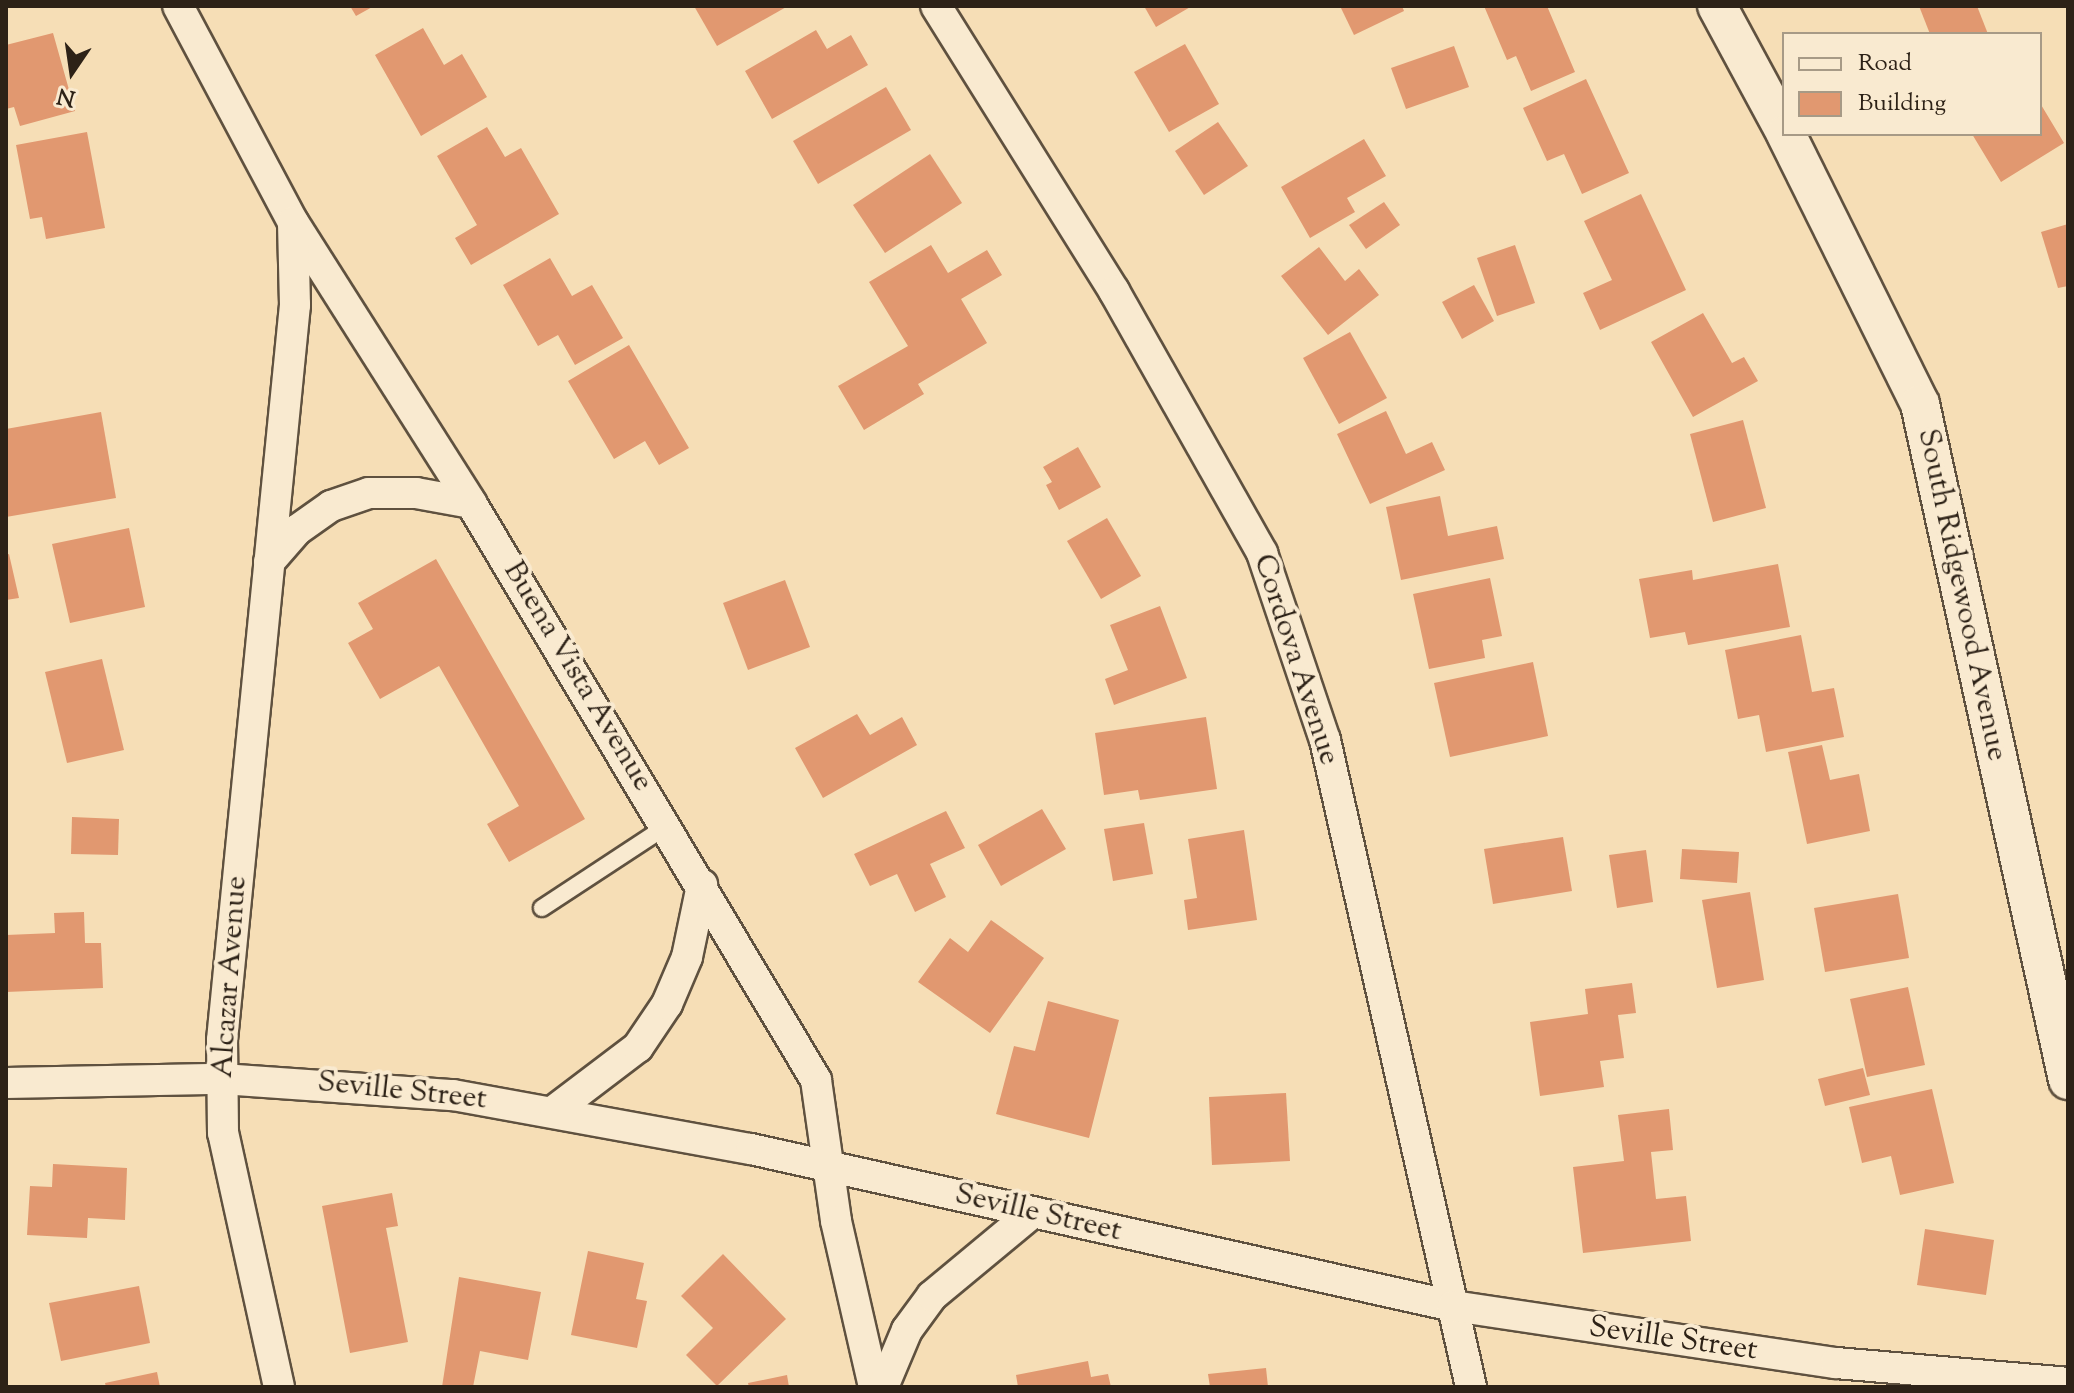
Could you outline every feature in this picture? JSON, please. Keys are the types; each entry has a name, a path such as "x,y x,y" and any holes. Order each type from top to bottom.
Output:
{"street":[{"name":"Buena Vista Avenue","path":"178,6 293,222 471,503 667,826 816,1080 828,1167 874,1387"},
{"name":"Cordova Avenue","path":"936,6 1114,291 1262,553 1325,740 1471,1387"},
{"name":"South Ridgewood Avenue","path":"1717,6 1782,126"},
{"name":"South Ridgewood Avenue","path":"1787,136 1920,404 2068,1080"},
{"name":"Alcazar Avenue","path":"279,1387 223,1133 222,1079 295,305 293,222"},
{"path":"269,562 297,530 331,506 369,493 416,493 471,503"},
{"path":"555,1110 638,1047 667,1004 687,957 702,885"},
{"name":"Seville Street","path":"6,1083 222,1079 453,1095 555,1110 828,1167 1453,1306 1836,1363 2068,1383"},
{"path":"883,1387 907,1330 932,1296 975,1255 1032,1213"}],"lane":[{"path":"542,908 667,826"}],"building":[{"path":"350,6 374,6 356,16"},
{"path":"694,6 788,6 717,46"},
{"path":"1144,6 1192,6 1156,27"},
{"path":"1340,6 1402,6 1404,11 1354,35"},
{"path":"1484,6 1547,6 1575,72 1531,91 1516,56 1507,60"},
{"path":"1919,6 1977,6 1987,32 1929,32"},
{"path":"423,28 444,65 462,54 487,97 421,136 375,55"},
{"path":"816,30 827,49 851,35 868,65 772,119 745,71"},
{"path":"53,33 75,111 20,126 14,107 6,109 6,45"},
{"path":"1185,44 1219,104 1169,132 1134,72"},
{"path":"1454,46 1469,87 1406,109 1391,68"},
{"path":"1586,79 1629,173 1582,194 1564,154 1547,161 1523,108"},
{"path":"886,87 911,130 818,184 793,141"},
{"path":"2042,106 2064,143 2001,182 1973,136 2042,136"},
{"path":"1218,122 1248,166 1204,195 1175,151"},
{"path":"487,127 505,157 521,148 559,214 471,265 455,238 477,225 437,156"},
{"path":"87,132 105,228 46,239 42,217 30,219 16,145"},
{"path":"1364,139 1386,176 1347,198 1355,212 1310,238 1281,187"},
{"path":"930,154 962,203 885,253 853,205"},
{"path":"1641,194 1686,290 1600,330 1583,293 1612,280 1584,221"},
{"path":"1384,202 1400,225 1366,249 1349,225"},
{"path":"2068,224 2068,286 2058,288 2041,232"},
{"path":"931,245 948,273 987,250 1002,275 961,299 987,343 918,384 924,394 864,430 838,386 908,346 869,282"},
{"path":"1515,245 1535,303 1497,316 1477,258"},
{"path":"1319,247 1345,281 1359,269 1379,295 1328,335 1281,276"},
{"path":"550,258 572,296 592,285 623,338 575,365 558,335 538,346 503,285"},
{"path":"1474,285 1494,321 1462,339 1442,302"},
{"path":"1703,313 1732,363 1744,357 1758,381 1693,417 1651,342"},
{"path":"1350,332 1387,398 1339,424 1303,358"},
{"path":"629,345 689,448 659,465 645,441 614,459 568,381"},
{"path":"1386,411 1406,454 1432,442 1445,470 1370,504 1337,434"},
{"path":"101,412 116,498 6,517 6,429"},
{"path":"1743,420 1766,508 1713,522 1690,434"},
{"path":"1078,447 1101,487 1059,510 1046,485 1052,482 1043,467"},
{"path":"1440,496 1448,536 1497,526 1504,559 1401,580 1386,507"},
{"path":"1107,518 1141,576 1101,599 1067,541"},
{"path":"129,528 145,607 70,623 52,544"},
{"path":"9,554 19,598 6,600 6,555"},
{"path":"436,559 585,819 509,862 487,824 519,806 439,666 380,699 348,643 373,629 358,603"},
{"path":"1778,564 1790,627 1688,645 1685,632 1650,638 1639,579 1692,570 1693,580"},
{"path":"1490,578 1502,636 1482,640 1485,658 1429,669 1413,594"},
{"path":"785,580 810,647 748,670 723,603"},
{"path":"1160,606 1187,678 1114,705 1105,679 1128,670 1110,625"},
{"path":"1801,635 1812,692 1834,688 1844,737 1766,752 1759,715 1738,719 1725,650"},
{"path":"102,659 124,750 67,763 45,672"},
{"path":"1533,662 1548,736 1450,757 1434,683"},
{"path":"857,714 870,735 902,717 917,745 823,798 795,748"},
{"path":"1206,717 1217,789 1140,800 1138,790 1104,795 1095,733"},
{"path":"1822,745 1830,780 1859,774 1870,831 1807,844 1788,752"},
{"path":"1042,809 1066,849 1001,886 978,845"},
{"path":"946,811 965,848 930,864 946,897 915,912 897,874 870,886 854,854"},
{"path":"72,817 119,819 118,855 71,854"},
{"path":"1144,823 1153,874 1113,881 1104,829"},
{"path":"1244,830 1257,920 1188,930 1184,900 1197,898 1188,839"},
{"path":"1563,837 1572,891 1493,904 1484,849"},
{"path":"1682,849 1739,852 1737,883 1680,879"},
{"path":"1646,850 1653,902 1617,908 1609,855"},
{"path":"1750,892 1764,980 1717,988 1702,900"},
{"path":"1898,894 1909,958 1825,972 1814,908"},
{"path":"84,912 85,943 101,943 103,988 6,992 6,935 55,933 54,913"},
{"path":"991,920 1044,958 990,1033 918,982 950,938 968,952"},
{"path":"1632,983 1636,1013 1618,1015 1624,1058 1600,1061 1604,1087 1540,1096 1530,1022 1588,1014 1585,989"},
{"path":"1908,987 1925,1065 1867,1077 1850,999"},
{"path":"1048,1001 1119,1020 1089,1138 996,1114 1014,1046 1035,1051"},
{"path":"1863,1068 1870,1095 1825,1106 1818,1079"},
{"path":"1932,1089 1954,1183 1900,1195 1891,1156 1862,1163 1849,1107"},
{"path":"1286,1093 1290,1161 1212,1165 1209,1097"},
{"path":"1669,1109 1673,1150 1651,1152 1656,1199 1686,1196 1691,1241 1583,1253 1573,1167 1624,1161 1618,1115"},
{"path":"53,1164 127,1168 125,1220 88,1218 87,1238 27,1235 30,1186 52,1187"},
{"path":"392,1193 398,1226 386,1228 408,1342 350,1353 322,1206"},
{"path":"1925,1229 1994,1240 1986,1295 1917,1285"},
{"path":"588,1251 644,1263 636,1299 647,1301 637,1348 571,1335"},
{"path":"723,1254 786,1319 717,1386 686,1355 713,1328 681,1296"},
{"path":"459,1277 541,1292 528,1360 480,1351 473,1387 442,1387"},
{"path":"139,1286 150,1343 61,1361 49,1303"},
{"path":"1088,1361 1091,1377 1108,1374 1111,1387 1018,1387 1016,1375"},
{"path":"1266,1368 1268,1387 1210,1387 1208,1374"},
{"path":"157,1372 160,1387 106,1387 105,1383"},
{"path":"787,1375 789,1387 749,1387 748,1383"}]}
